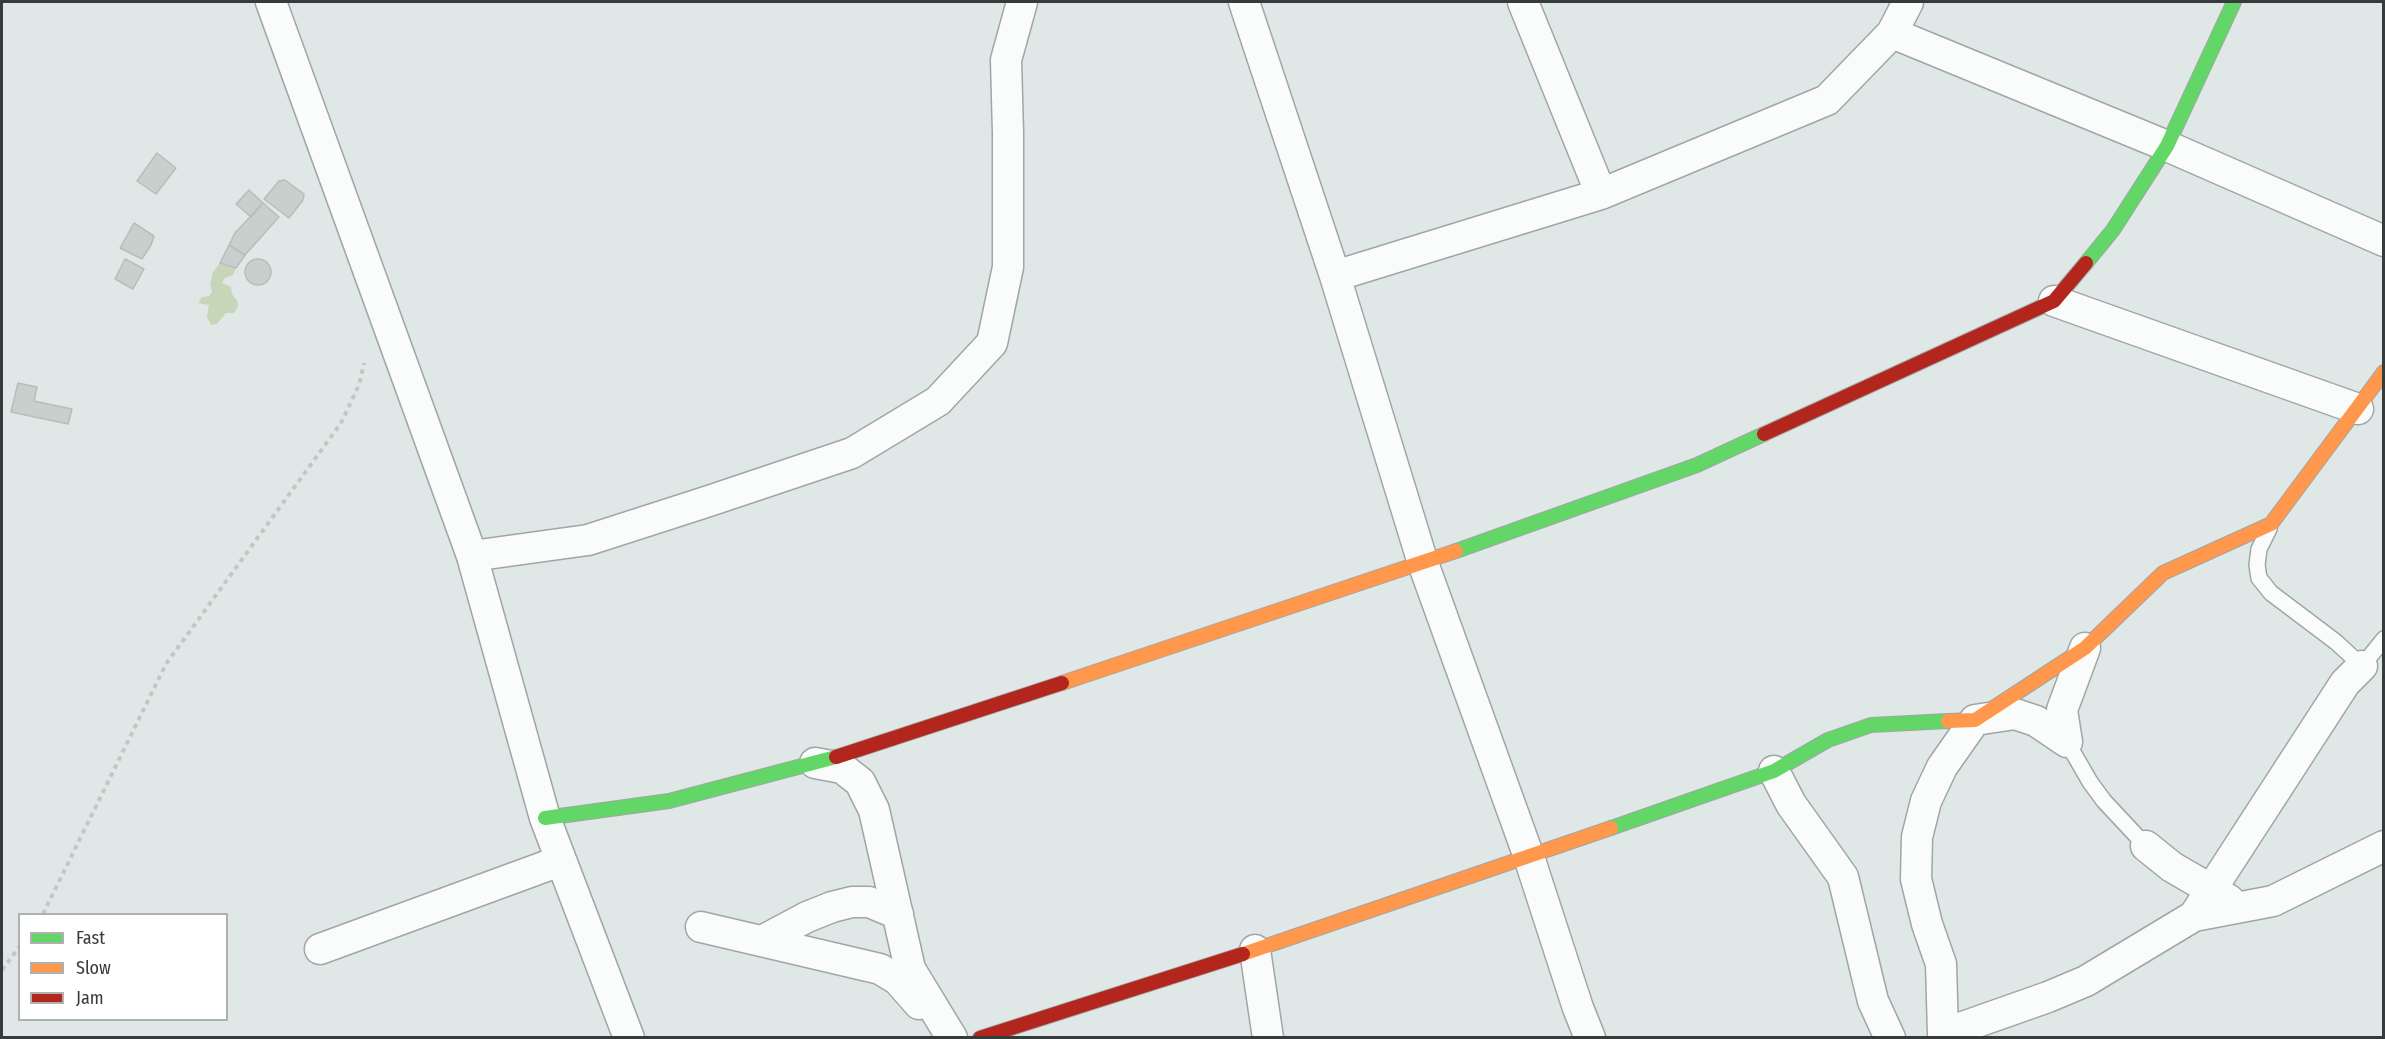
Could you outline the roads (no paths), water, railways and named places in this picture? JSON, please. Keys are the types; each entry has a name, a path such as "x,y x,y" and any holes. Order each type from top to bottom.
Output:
{"street":[{"path":"271,2 472,556 545,818 630,1038"},
{"path":"472,556 588,540 775,479 852,453 938,401 992,343 1008,267 1006,60 1022,2"},
{"path":"1244,2 1335,276 1423,563 1529,856 1578,1008 1590,1038"},
{"path":"1523,2 1601,194"},
{"path":"1335,276 1601,194 1827,100 1892,33 1908,2"},
{"path":"545,818 669,801 857,752 1423,563 1697,465 2054,300 2113,230 2167,146 2234,2"},
{"path":"1892,33 2167,146 2384,241"},
{"path":"2054,300 2358,409"},
{"path":"2384,372 2271,524 2163,573 2085,648 1975,720 1942,767 1926,801 1917,837 1916,879 1927,924 1941,964 1943,1036 2086,981 2194,916 2273,901 2384,846"},
{"path":"2067,742 2062,710 2085,648"},
{"path":"2194,916 2351,666"},
{"path":"980,1038 1255,950 1774,771 1828,740 1871,725 1975,720 2014,714 2036,721 2067,742"},
{"path":"815,763 842,768 860,782 874,810 910,969 951,1038"},
{"path":"1774,771 1791,804 1843,877 1873,1001 1890,1038"},
{"path":"852,902 868,889 875,873 878,831"},
{"path":"2146,846 2172,867 2242,907"},
{"path":"320,949 560,861"},
{"path":"762,941 807,917 852,902 869,902 898,914"},
{"path":"701,927 880,969 898,980 951,1038"},
{"path":"1255,950 1268,1038"}],"lane":[{"path":"2271,524 2259,549 2257,566 2259,578 2271,593 2297,611 2351,666 2384,639"},
{"path":"2067,742 2104,801 2146,846"}]}
